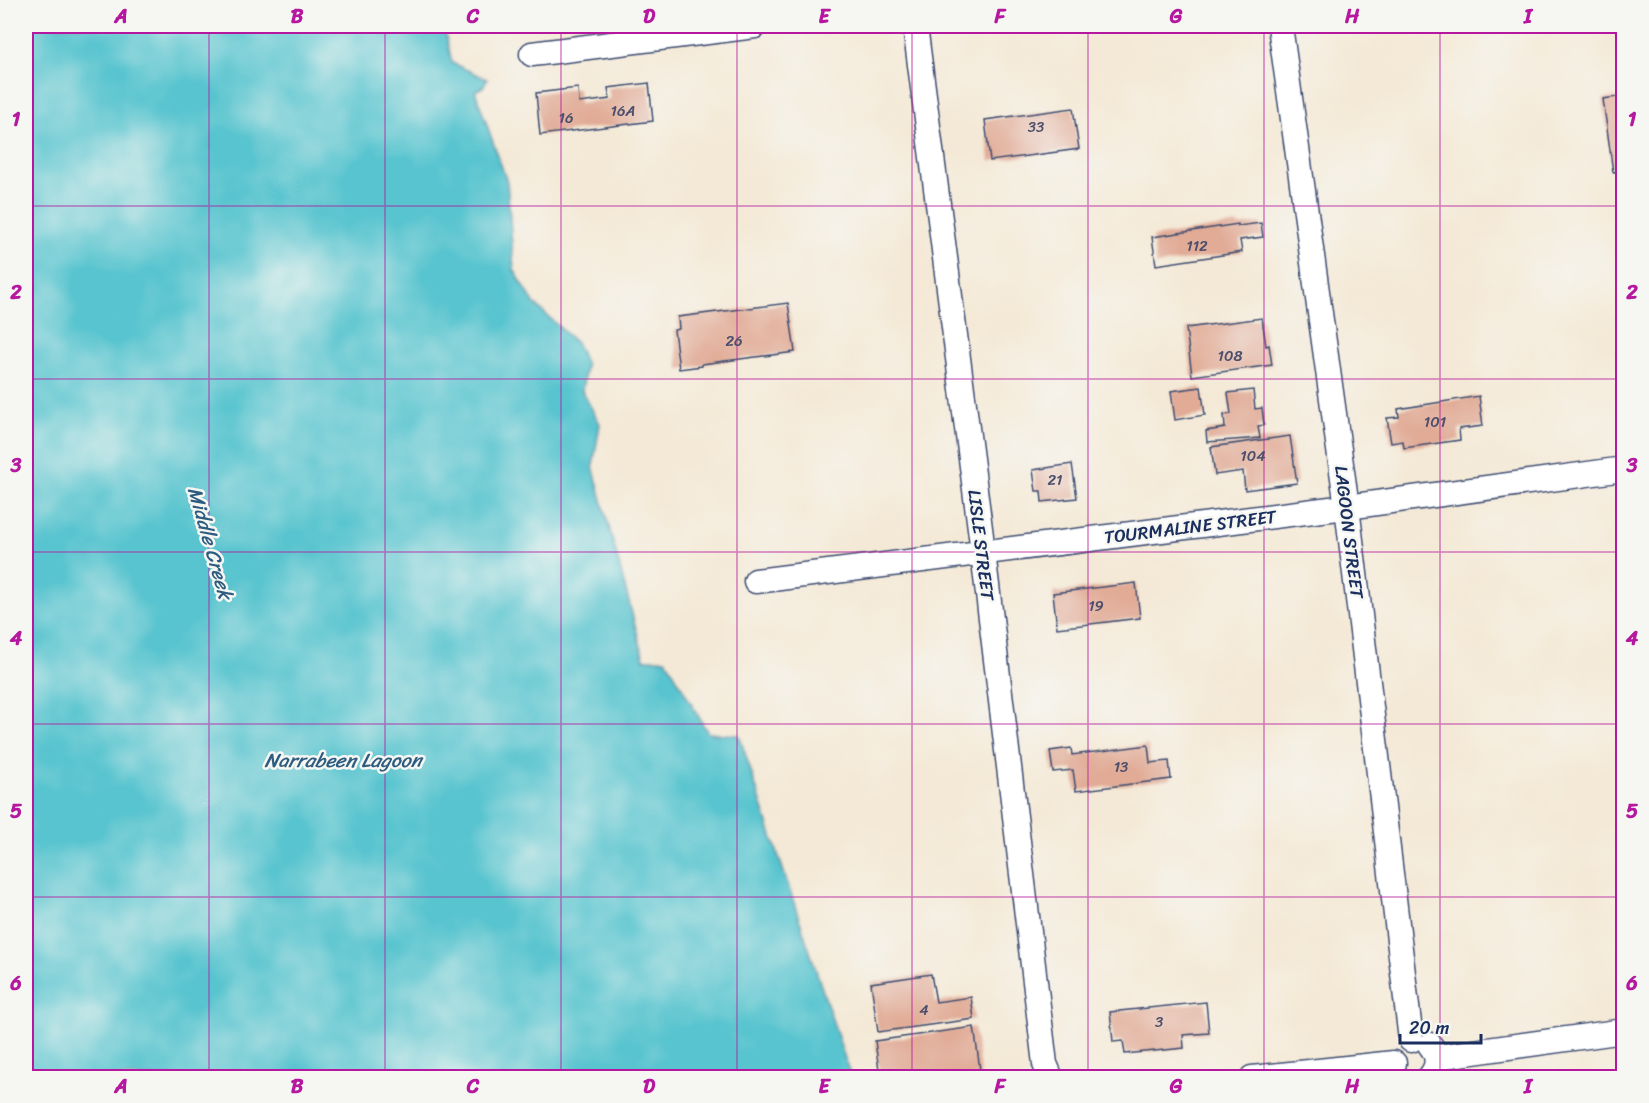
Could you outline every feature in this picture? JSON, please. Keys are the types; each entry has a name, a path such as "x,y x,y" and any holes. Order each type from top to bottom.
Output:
{"street":[{"path":"532,54 755,26"},
{"name":"LISLE STREET","path":"915,26 1048,1071"},
{"name":"LAGOON STREET","path":"1280,26 1347,507 1411,1040"},
{"name":"TOURMALINE STREET","path":"756,581 1347,507 1623,469"},
{"path":"1252,1077 1398,1070 1396,1053 1402,1044 1411,1040 1426,1042 1432,1047 1433,1067 1623,1031"}],"water":[{"name":"Narrabeen Lagoon","path":"26,26 444,26 452,63 487,79 483,87 475,91 507,182 514,270 534,303 577,344 586,365 582,391 600,424 593,466 644,659 666,659 708,733 739,735 851,1077 26,1077"}],"building":[{"path":"649,83 653,121 540,135 536,93 578,88 579,103 610,99 608,88"},
{"path":"1624,96 1624,170 1613,172 1603,99"},
{"path":"1073,108 1079,149 990,161 985,120"},
{"path":"1261,223 1263,237 1240,240 1242,252 1156,265 1152,237 1238,224 1238,226"},
{"path":"788,303 795,352 679,369 674,330 679,329 678,317"},
{"path":"1618,316 1624,316 1624,348 1622,348"},
{"path":"1262,318 1266,346 1269,345 1272,365 1192,376 1186,328"},
{"path":"1201,387 1205,415 1175,420 1171,391"},
{"path":"1253,390 1255,409 1262,408 1264,425 1258,426 1260,438 1207,442 1206,431 1225,428 1224,415 1231,414 1228,393"},
{"path":"1479,396 1483,426 1459,429 1460,440 1404,448 1403,441 1391,443 1387,418 1399,417 1398,409"},
{"path":"1290,436 1297,483 1245,490 1243,471 1215,475 1211,447"},
{"path":"1072,464 1077,498 1042,502 1041,491 1036,491 1033,470"},
{"path":"1136,583 1140,618 1057,628 1053,593"},
{"path":"1148,745 1150,763 1169,761 1171,779 1076,791 1073,770 1053,772 1050,751 1071,748 1072,755"},
{"path":"931,974 936,1002 971,997 974,1019 878,1032 871,983"},
{"path":"1206,1002 1209,1033 1183,1035 1184,1048 1125,1054 1123,1041 1113,1042 1110,1012"},
{"path":"974,1027 981,1077 880,1078 875,1041"}],"water label":[{"name":"Middle Creek","path":"210,543"}]}
